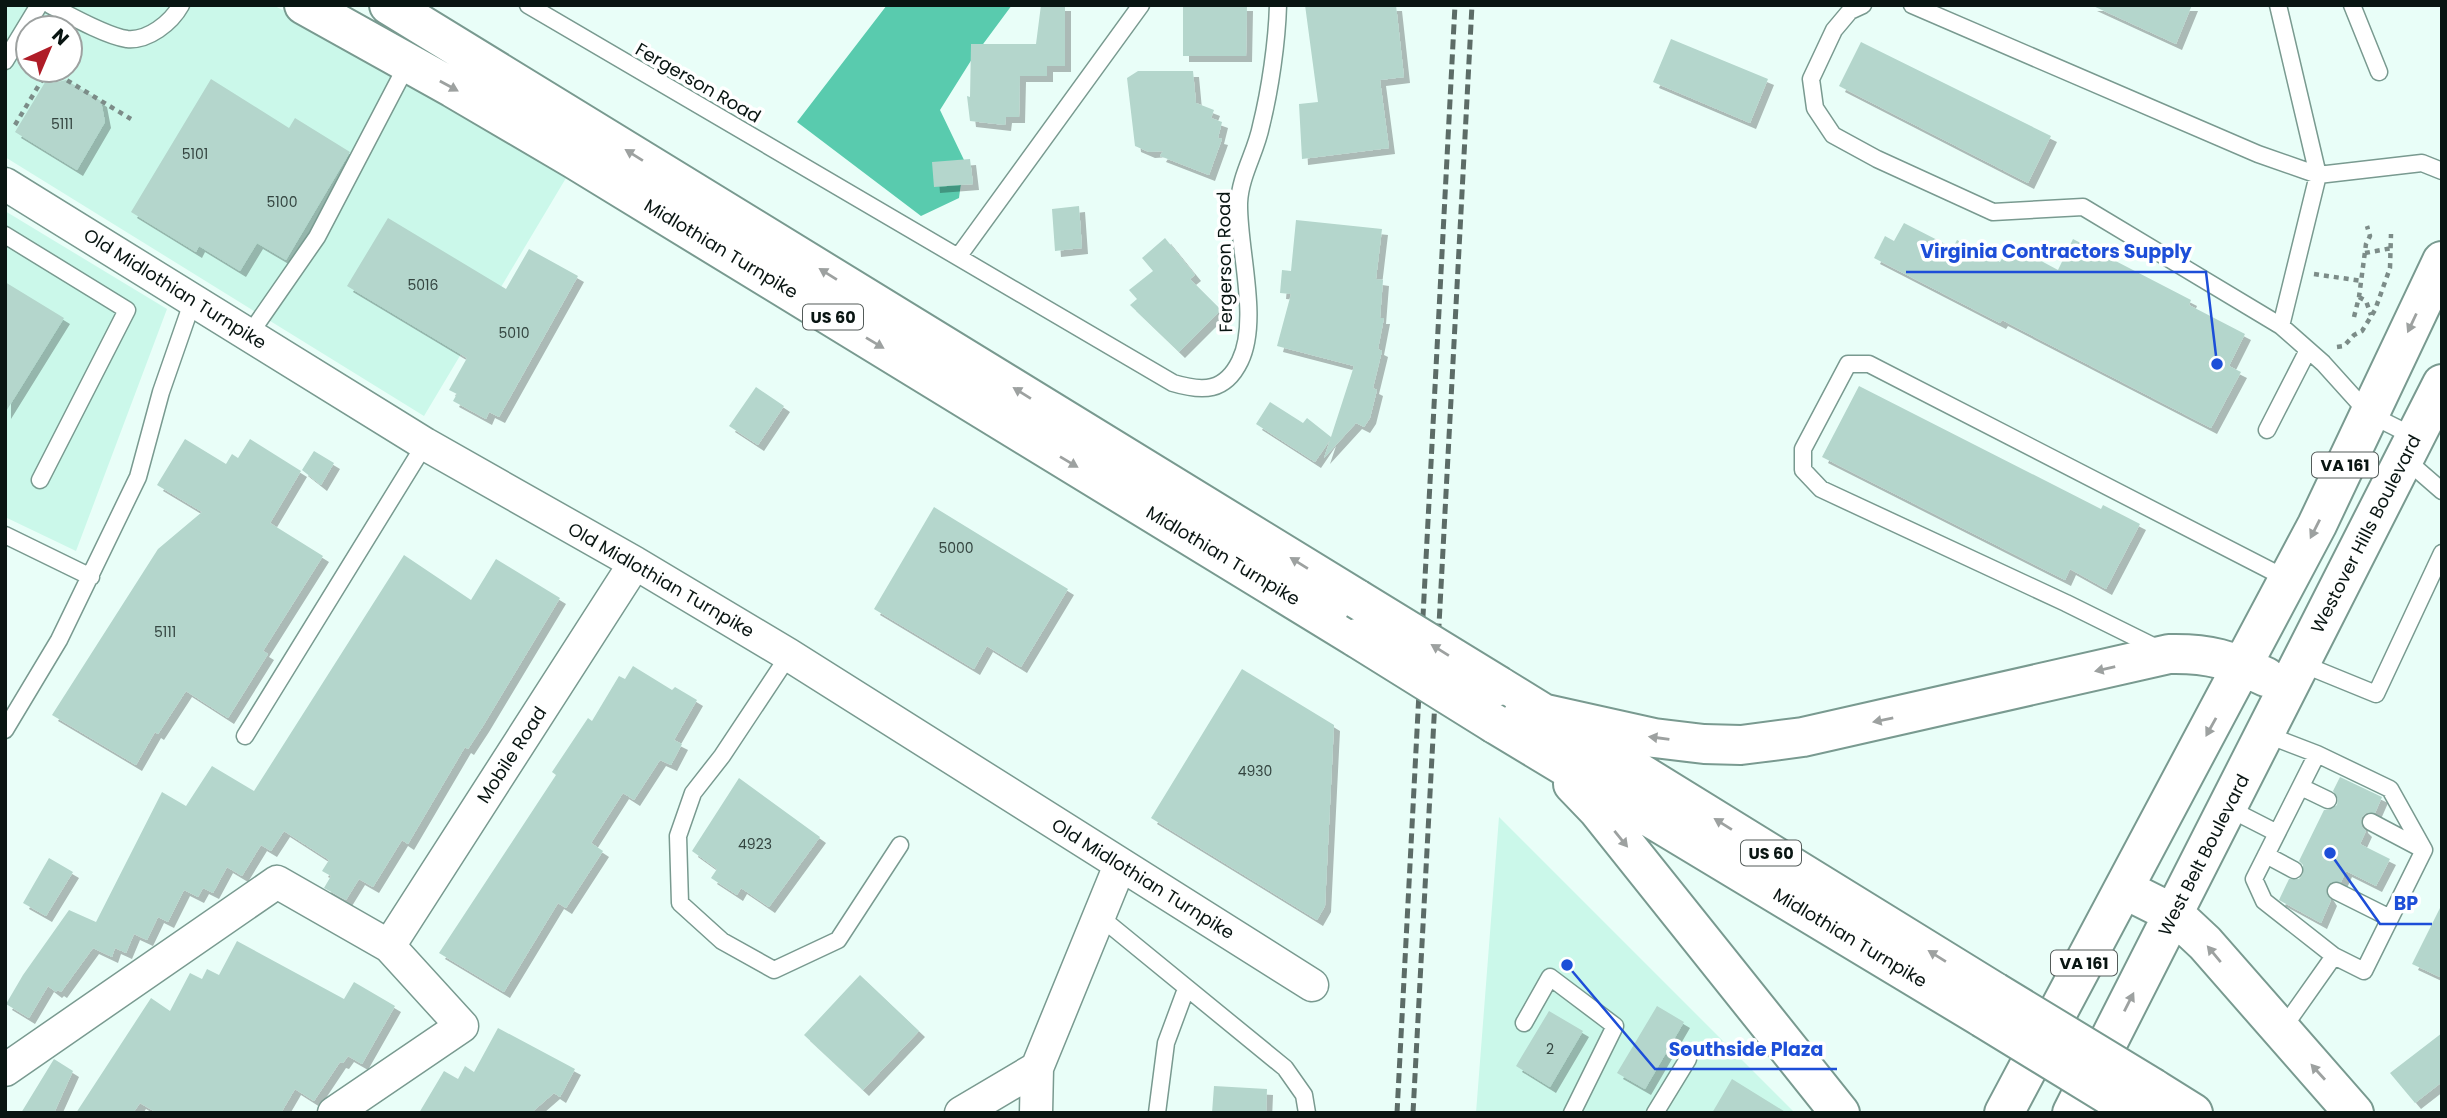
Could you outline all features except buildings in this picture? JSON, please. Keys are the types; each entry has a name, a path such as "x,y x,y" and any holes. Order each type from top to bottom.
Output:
{"main road":[{"name":"Midlothian Turnpike","path":"304,5 393,27 1357,599 1546,715 1989,1005 2145,1100 2193,1113"},
{"name":"Midlothian Turnpike","path":"393,27 586,166 1542,753 1989,1005"},
{"name":"VA 161","path":"2004,1113 2289,580 2442,261"},
{"name":"Westover Hills Boulevard","path":"2299,666 2442,384"},
{"path":"1546,715 1654,738 1741,745 1803,737 2169,654 2194,653 2214,656 2244,667 2299,666"},
{"name":"West Belt Boulevard","path":"2073,1113 2299,666"},
{"path":"1542,753 1597,809 1840,1113"},
{"path":"2124,889 2174,914 2205,943 2354,1113"}],"street":[{"name":"Old Midlothian Turnpike","path":"5,184 425,444 635,563 789,655 1312,985"},
{"name":"Mobile Road","path":"389,946 635,563"},
{"path":"1036,1113 1037,1068 1120,865"},
{"path":"5,1070 277,883 389,946 462,1026 334,1113"},
{"path":"961,1113 1037,1068"}],"lane":[{"path":"5,61 39,5"},
{"path":"61,8 82,22 127,39 150,35 176,14 181,5"},
{"name":"Fergerson Road","path":"528,5 1173,383 1194,389 1221,384 1232,374 1240,361 1246,341 1248,321 1239,200 1261,127 1278,23 1278,5"},
{"path":"958,257 1141,5"},
{"path":"1863,5 1850,10 1834,30 1811,79 1815,108 1833,135 1877,159 1993,212 2083,206 2281,326 2308,350 2369,414 2410,447 2442,491"},
{"path":"1912,5 2258,154 2318,175 2422,163 2442,171"},
{"path":"2278,5 2318,175 2281,326"},
{"path":"2352,5 2379,72"},
{"path":"249,335 317,237 393,27"},
{"path":"5,235 127,310 40,480"},
{"path":"5,730 59,640 138,477 161,392 193,300"},
{"path":"2267,430 2308,350"},
{"path":"2169,654 1821,489 1803,470 1803,449 1848,364 1869,364 2289,580"},
{"path":"245,736 425,444"},
{"path":"5,535 91,577"},
{"path":"2299,666 2376,694 2442,553"},
{"path":"789,655 722,756 693,793 678,836 680,904 722,941 774,970 838,940 900,845"},
{"path":"2264,734 2317,754 2390,789 2424,850"},
{"path":"2317,754 2254,879 2264,901 2334,956 2364,971 2424,850"},
{"path":"2301,787 2328,800"},
{"path":"2228,808 2277,833"},
{"path":"2371,822 2424,850"},
{"path":"2266,855 2294,870"},
{"path":"2336,891 2390,918"},
{"path":"1099,916 1285,1068 1304,1096 1307,1113"},
{"path":"2281,1031 2334,956"},
{"path":"1524,1023 1550,977 1615,1026 1573,1113"},
{"path":"1157,1113 1166,1043 1186,989"},
{"path":"1655,1113 1688,1059"}],"path":[{"path":"15,125 40,84"},
{"path":"72,84 131,119"},
{"path":"2354,317 2370,236 2367,226"},
{"path":"2334,348 2344,346 2362,331 2375,310 2390,268 2391,234"},
{"path":"2365,254 2392,248"},
{"path":"2294,270 2362,281"},
{"path":"2359,297 2366,301 2371,315"}],"shaded area":[{"path":"5,5 273,5 413,79 569,173 424,416 5,157"},
{"path":"5,211 167,309 76,551 5,517"},
{"path":"1499,817 1795,1113 1476,1113"}],"green space":[{"path":"887,5 1012,5 972,59 940,110 964,160 959,198 921,216 797,122"}],"railway":[{"path":"1397,1113 1455,5"},
{"path":"1413,1113 1472,5"}],"place":[{"name":"Virginia Contractors Supply","path":"2217,364"},
{"name":"BP","path":"2330,853"},
{"name":"Southside Plaza","path":"1567,965"}]}
